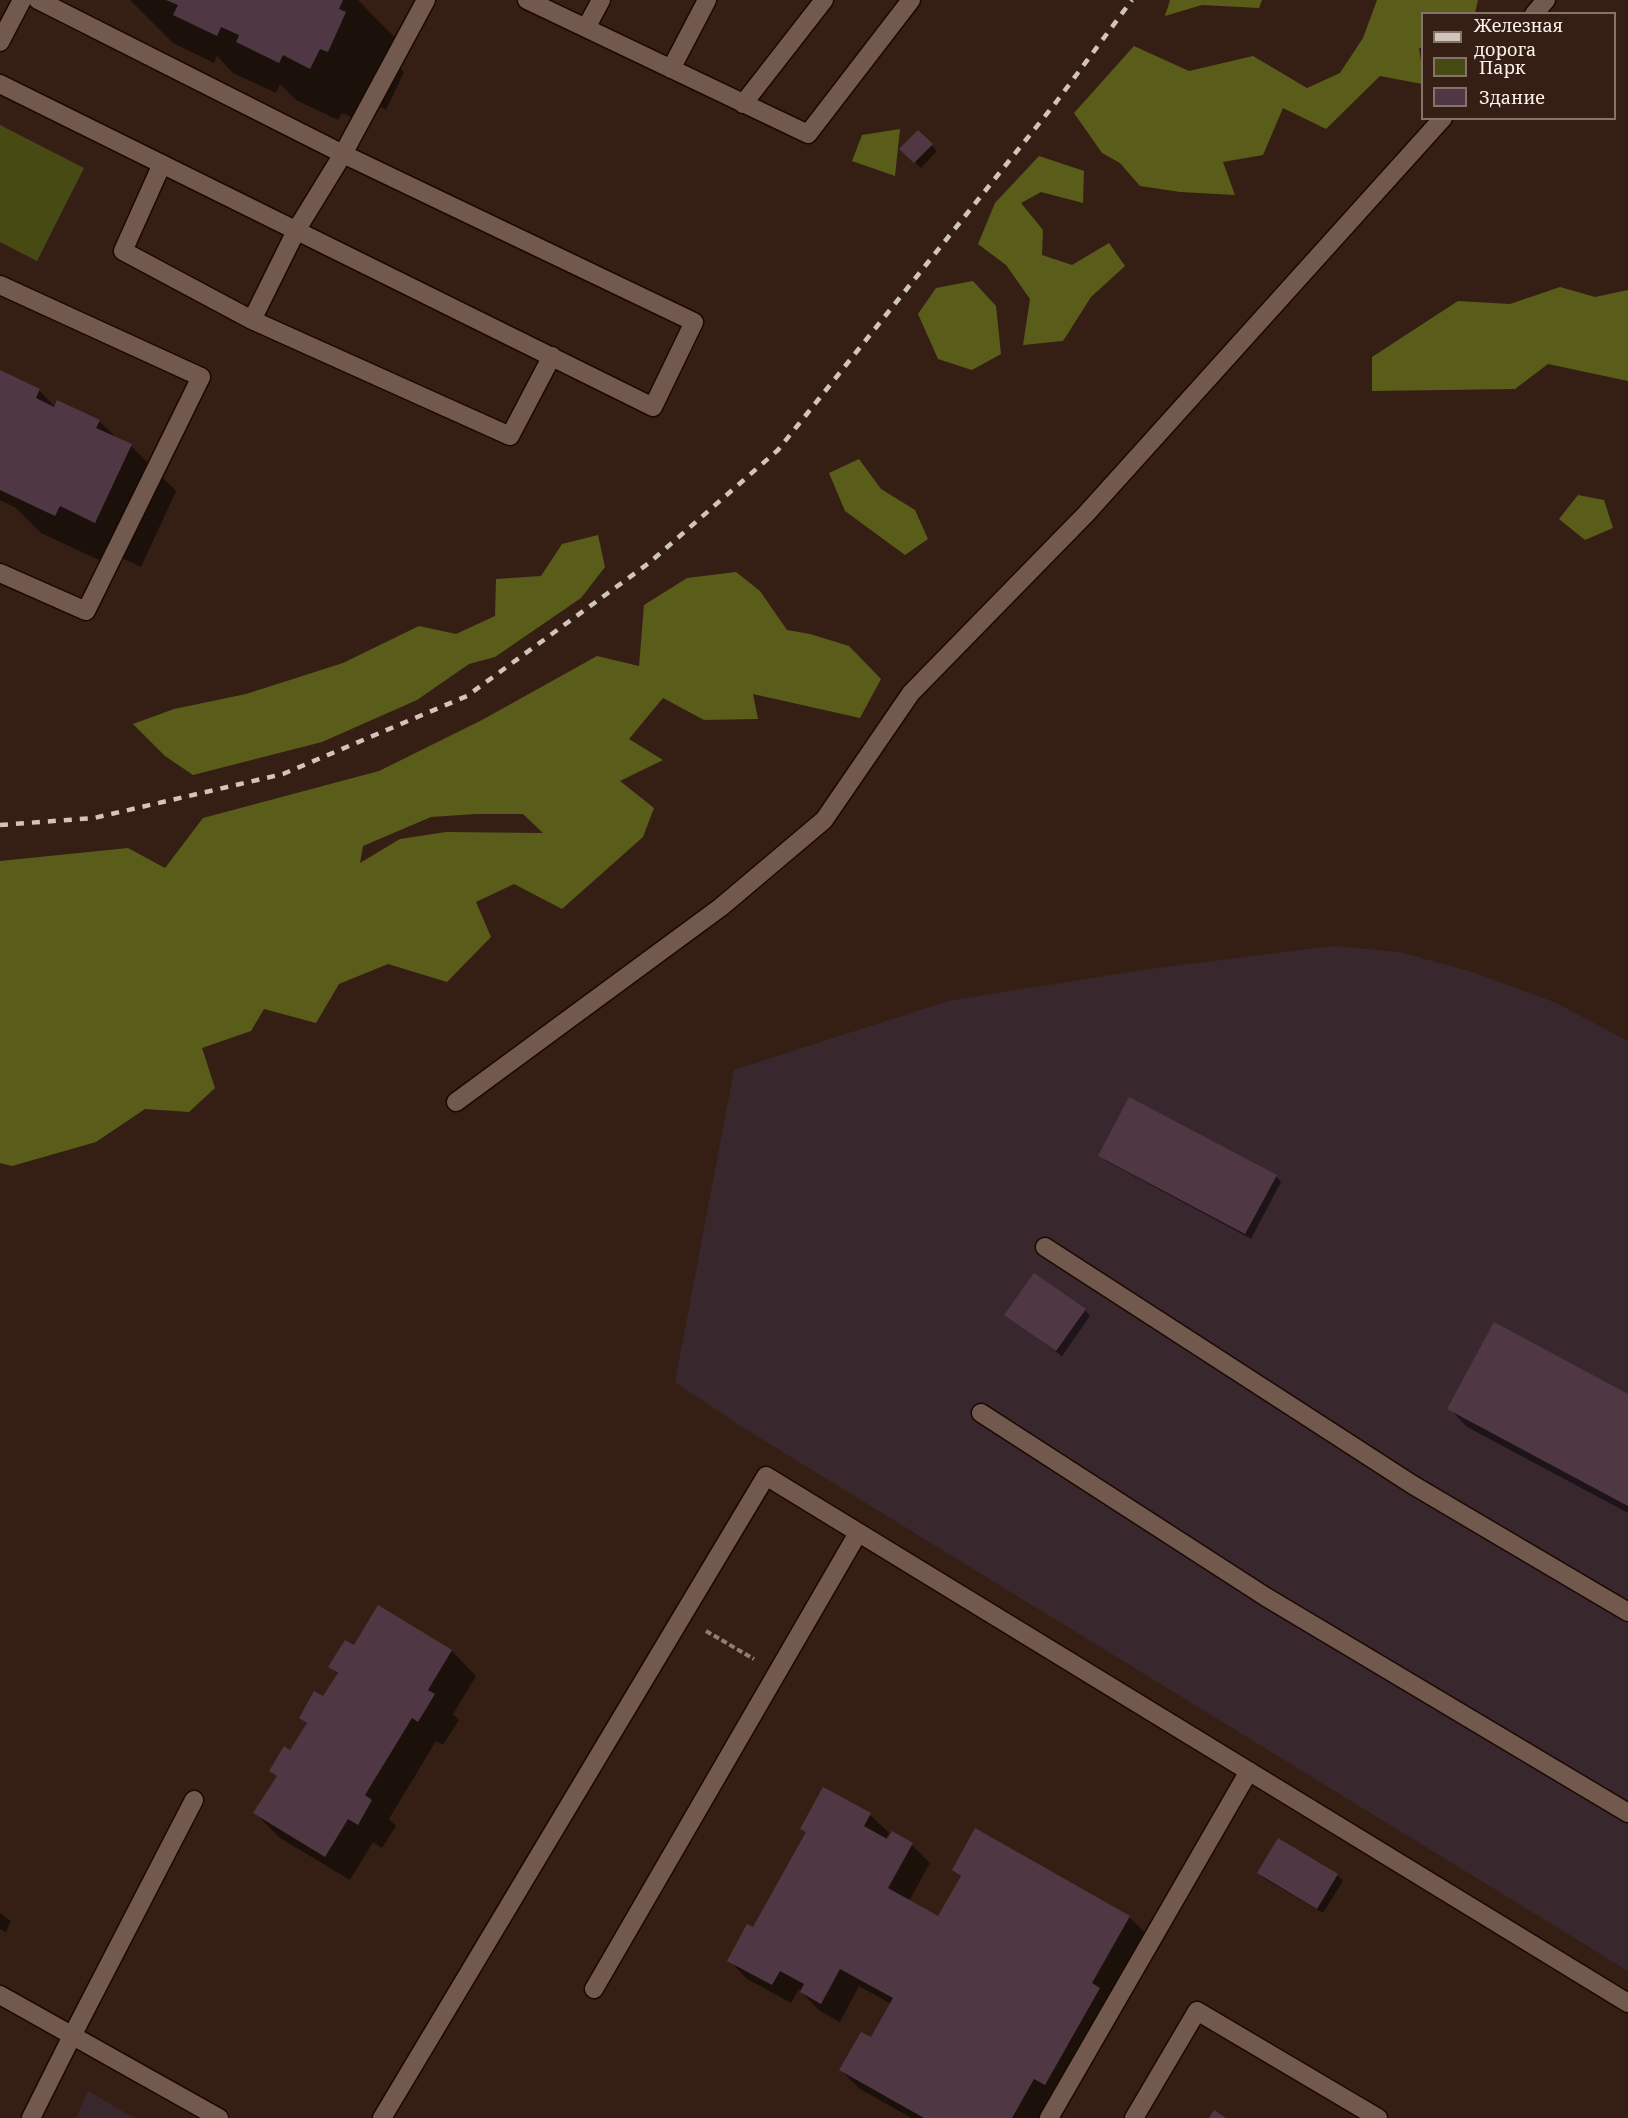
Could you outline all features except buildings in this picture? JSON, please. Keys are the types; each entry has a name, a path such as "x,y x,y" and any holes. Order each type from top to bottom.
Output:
{"lane":[{"path":"0,42 22,0"},
{"path":"0,84 653,407 694,322 343,154 38,0"},
{"path":"252,320 297,229 343,154 426,0"},
{"path":"526,0 808,134 911,0"},
{"path":"586,28 601,0"},
{"path":"671,69 707,0"},
{"path":"743,104 824,0"},
{"path":"1536,12 1546,0"},
{"path":"456,1102 722,906 824,820 911,693 1086,514 1441,120"},
{"path":"162,164 123,251 252,320 510,436 552,356"},
{"path":"0,285 201,377 86,611 0,573"},
{"path":"1045,1247 1413,1485 1628,1612"},
{"path":"981,1413 1266,1597 1628,1813"},
{"path":"382,2118 766,1476 1628,2003"},
{"path":"594,1989 858,1533"},
{"path":"1049,2118 1249,1771"},
{"path":"31,2118 194,1800"},
{"path":"0,1995 219,2118"},
{"path":"1134,2118 1197,2011 1378,2118"}],"path":[{"path":"682,1617 777,1673"}],"shaded area":[{"path":"1170,0 1262,0 1259,8 1202,5 1165,16"},
{"path":"1377,0 1478,0 1475,12 1421,12 1421,48 1419,48 1421,84 1380,76 1326,129 1283,108 1263,155 1223,162 1235,195 1180,192 1140,186 1120,163 1102,153 1074,113 1134,46 1189,71 1253,56 1307,88 1340,73 1363,38"},
{"path":"900,129 895,176 852,161 862,135"},
{"path":"1039,156 1084,171 1083,203 1041,192 1021,203 1043,230 1042,255 1072,265 1109,243 1125,266 1091,297 1063,341 1023,345 1030,299 1006,265 978,244 995,203"},
{"path":"973,281 996,306 1001,354 972,370 938,359 918,314 936,288"},
{"path":"1560,287 1595,297 1628,290 1628,381 1548,364 1515,389 1372,391 1372,357 1458,301 1510,304"},
{"path":"859,459 881,489 915,510 928,539 905,555 845,511 829,473"},
{"path":"1578,495 1604,500 1613,528 1585,540 1559,519"},
{"path":"598,535 605,567 581,598 495,657 469,664 417,700 322,742 193,775 165,756 133,724 174,709 246,694 343,663 419,626 456,634 495,616 496,579 541,576 562,544"},
{"path":"736,572 760,591 787,630 810,634 849,646 881,679 860,718 753,694 758,719 704,720 663,698 629,739 663,760 620,781 654,808 643,837 562,909 514,884 476,902 491,937 447,982 388,964 339,984 316,1023 264,1009 251,1031 202,1048 215,1088 189,1112 145,1109 96,1142 12,1166 0,1163 0,861 128,848 165,868 203,818 379,771 482,720 597,656 639,666 644,605 687,578","holes":["523,814 543,833 446,832 400,839 360,863 363,846 431,817"]},
{"path":"1333,946 1400,952 1472,972 1554,1002 1628,1041 1628,1971 747,1430 675,1382 734,1070 948,1001 1142,970"},
{"path":"88,2091 134,2118 76,2118"}],"green space":[{"path":"0,125 84,168 37,261 0,242"}],"railway":[{"path":"0,825 94,818 283,774 467,696 649,563 778,450 1057,101 1132,0"}]}
